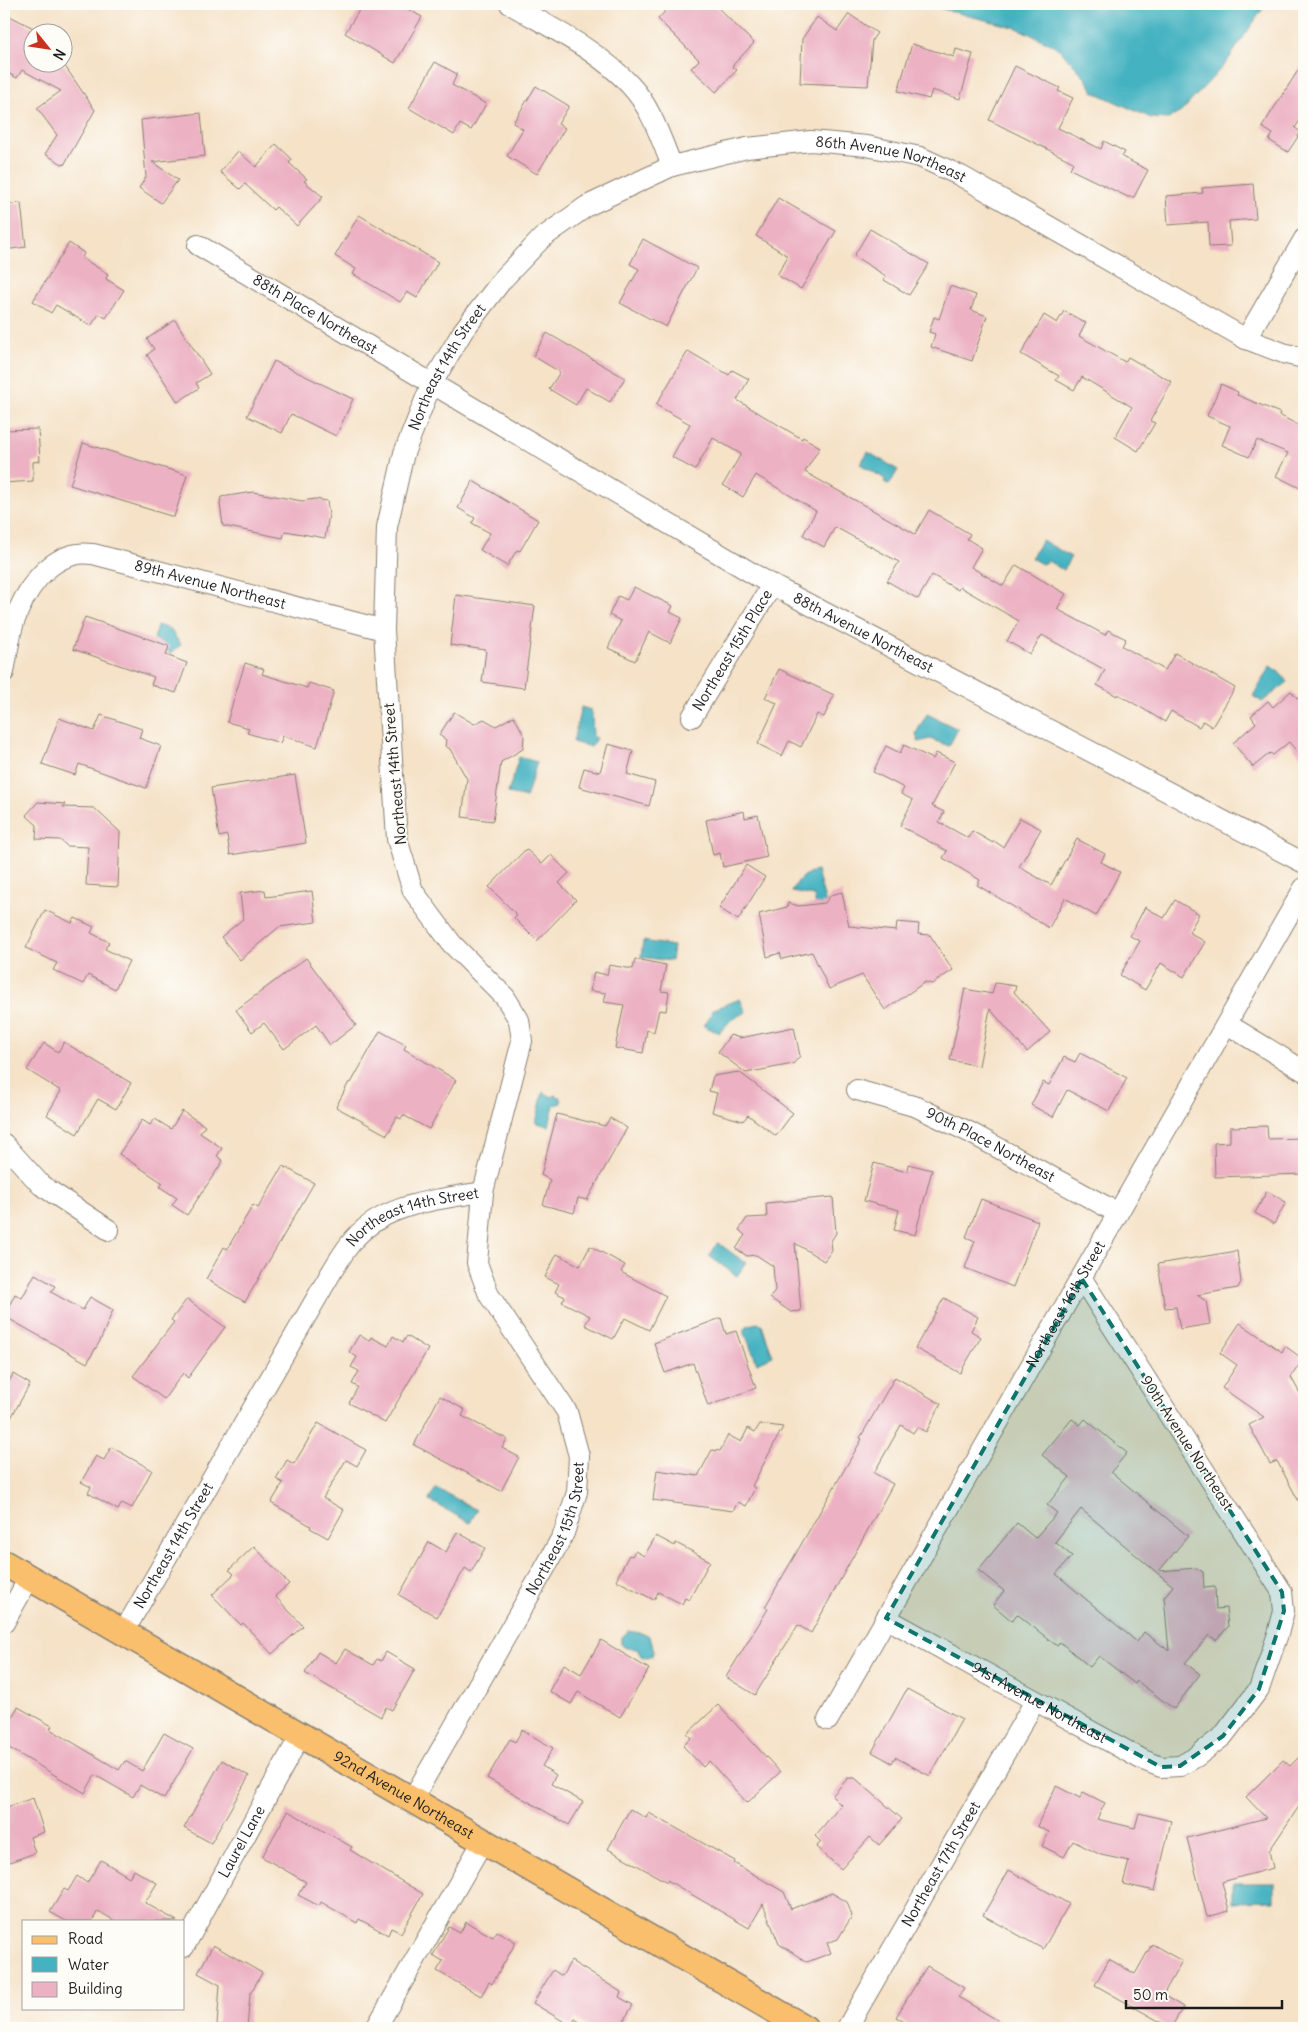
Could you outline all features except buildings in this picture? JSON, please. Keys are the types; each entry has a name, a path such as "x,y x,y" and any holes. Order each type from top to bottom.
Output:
{"main road":[{"name":"92nd Avenue Northeast","path":"4,1564 805,2028"}],"street":[{"path":"510,4 604,60 631,86 653,119 672,166"},
{"name":"86th Avenue Northeast","path":"672,166 747,148 811,141 867,146 920,157 961,176 1246,339 1286,354 1304,358"},
{"name":"Northeast 14th Street","path":"123,1633 331,1273 351,1243 376,1219 412,1204 483,1192 522,1041 518,1020 505,997 452,944 413,891 397,839 384,630 387,527 404,453 431,385 463,330 503,279 542,238 587,206 672,166"},
{"path":"1246,339 1304,239"},
{"name":"88th Place Northeast","path":"198,245 431,385"},
{"name":"88th Avenue Northeast","path":"431,385 772,585 1304,863"},
{"name":"89th Avenue Northeast","path":"4,672 14,623 25,597 40,574 56,562 77,554 93,554 384,630"},
{"name":"Northeast 15th Place","path":"692,717 772,585"},
{"name":"Northeast 16th Street","path":"828,1720 1304,888"},
{"path":"1227,1024 1304,1071"},
{"name":"90th Place Northeast","path":"857,1090 917,1107 969,1132 1118,1212"},
{"path":"4,1144 41,1185 109,1230"},
{"name":"Northeast 15th Street","path":"412,1800 564,1533 577,1492 578,1456 567,1412 489,1295 477,1263 483,1192"},
{"name":"90th Avenue Northeast","path":"1082,1279 1282,1592 1284,1611 1259,1689 1223,1736 1196,1757"},
{"path":"4,1623 29,1578"},
{"name":"91st Avenue Northeast","path":"886,1618 1143,1760 1161,1767 1180,1766 1196,1757"},
{"name":"Northeast 17th Street","path":"847,2028 1035,1701"},
{"name":"Laurel Lane","path":"185,1946 300,1736"},
{"path":"376,2028 483,1841"}],"highlighted area":[{"path":"1082,1279 1282,1592 1284,1611 1259,1689 1223,1736 1180,1766 1161,1767 886,1618"}],"water":[{"path":"923,4 1266,4 1226,63 1181,112 1168,119 1151,118 1094,92 1084,76 1057,47 1017,28"},
{"path":"868,452 898,470 889,485 884,482 885,479 860,464"},
{"path":"1042,540 1071,557 1063,570 1048,561 1042,564 1031,558"},
{"path":"157,625 170,629 181,645 170,654 164,643 154,639"},
{"path":"1270,666 1288,682 1262,702 1253,696"},
{"path":"581,707 591,710 592,713 593,735 596,738 591,747 573,742"},
{"path":"927,714 958,729 949,746 930,739 918,742 916,733"},
{"path":"519,757 537,762 526,798 508,793"},
{"path":"817,871 827,908 817,911 814,896 792,892 802,878 808,873"},
{"path":"643,941 673,946 671,961 641,957"},
{"path":"740,999 746,1012 732,1019 719,1033 704,1026 714,1009"},
{"path":"543,1092 552,1097 556,1095 561,1098 561,1103 554,1105 549,1126 536,1123"},
{"path":"718,1243 746,1263 737,1276 709,1256"},
{"path":"757,1323 762,1325 773,1356 757,1363 744,1331 747,1326"},
{"path":"436,1488 477,1510 470,1523 429,1500"},
{"path":"628,1631 646,1634 650,1637 654,1651 651,1657 641,1656 637,1649 626,1648 621,1644 621,1638"},
{"path":"1233,1883 1274,1883 1274,1901 1233,1902"}]}
